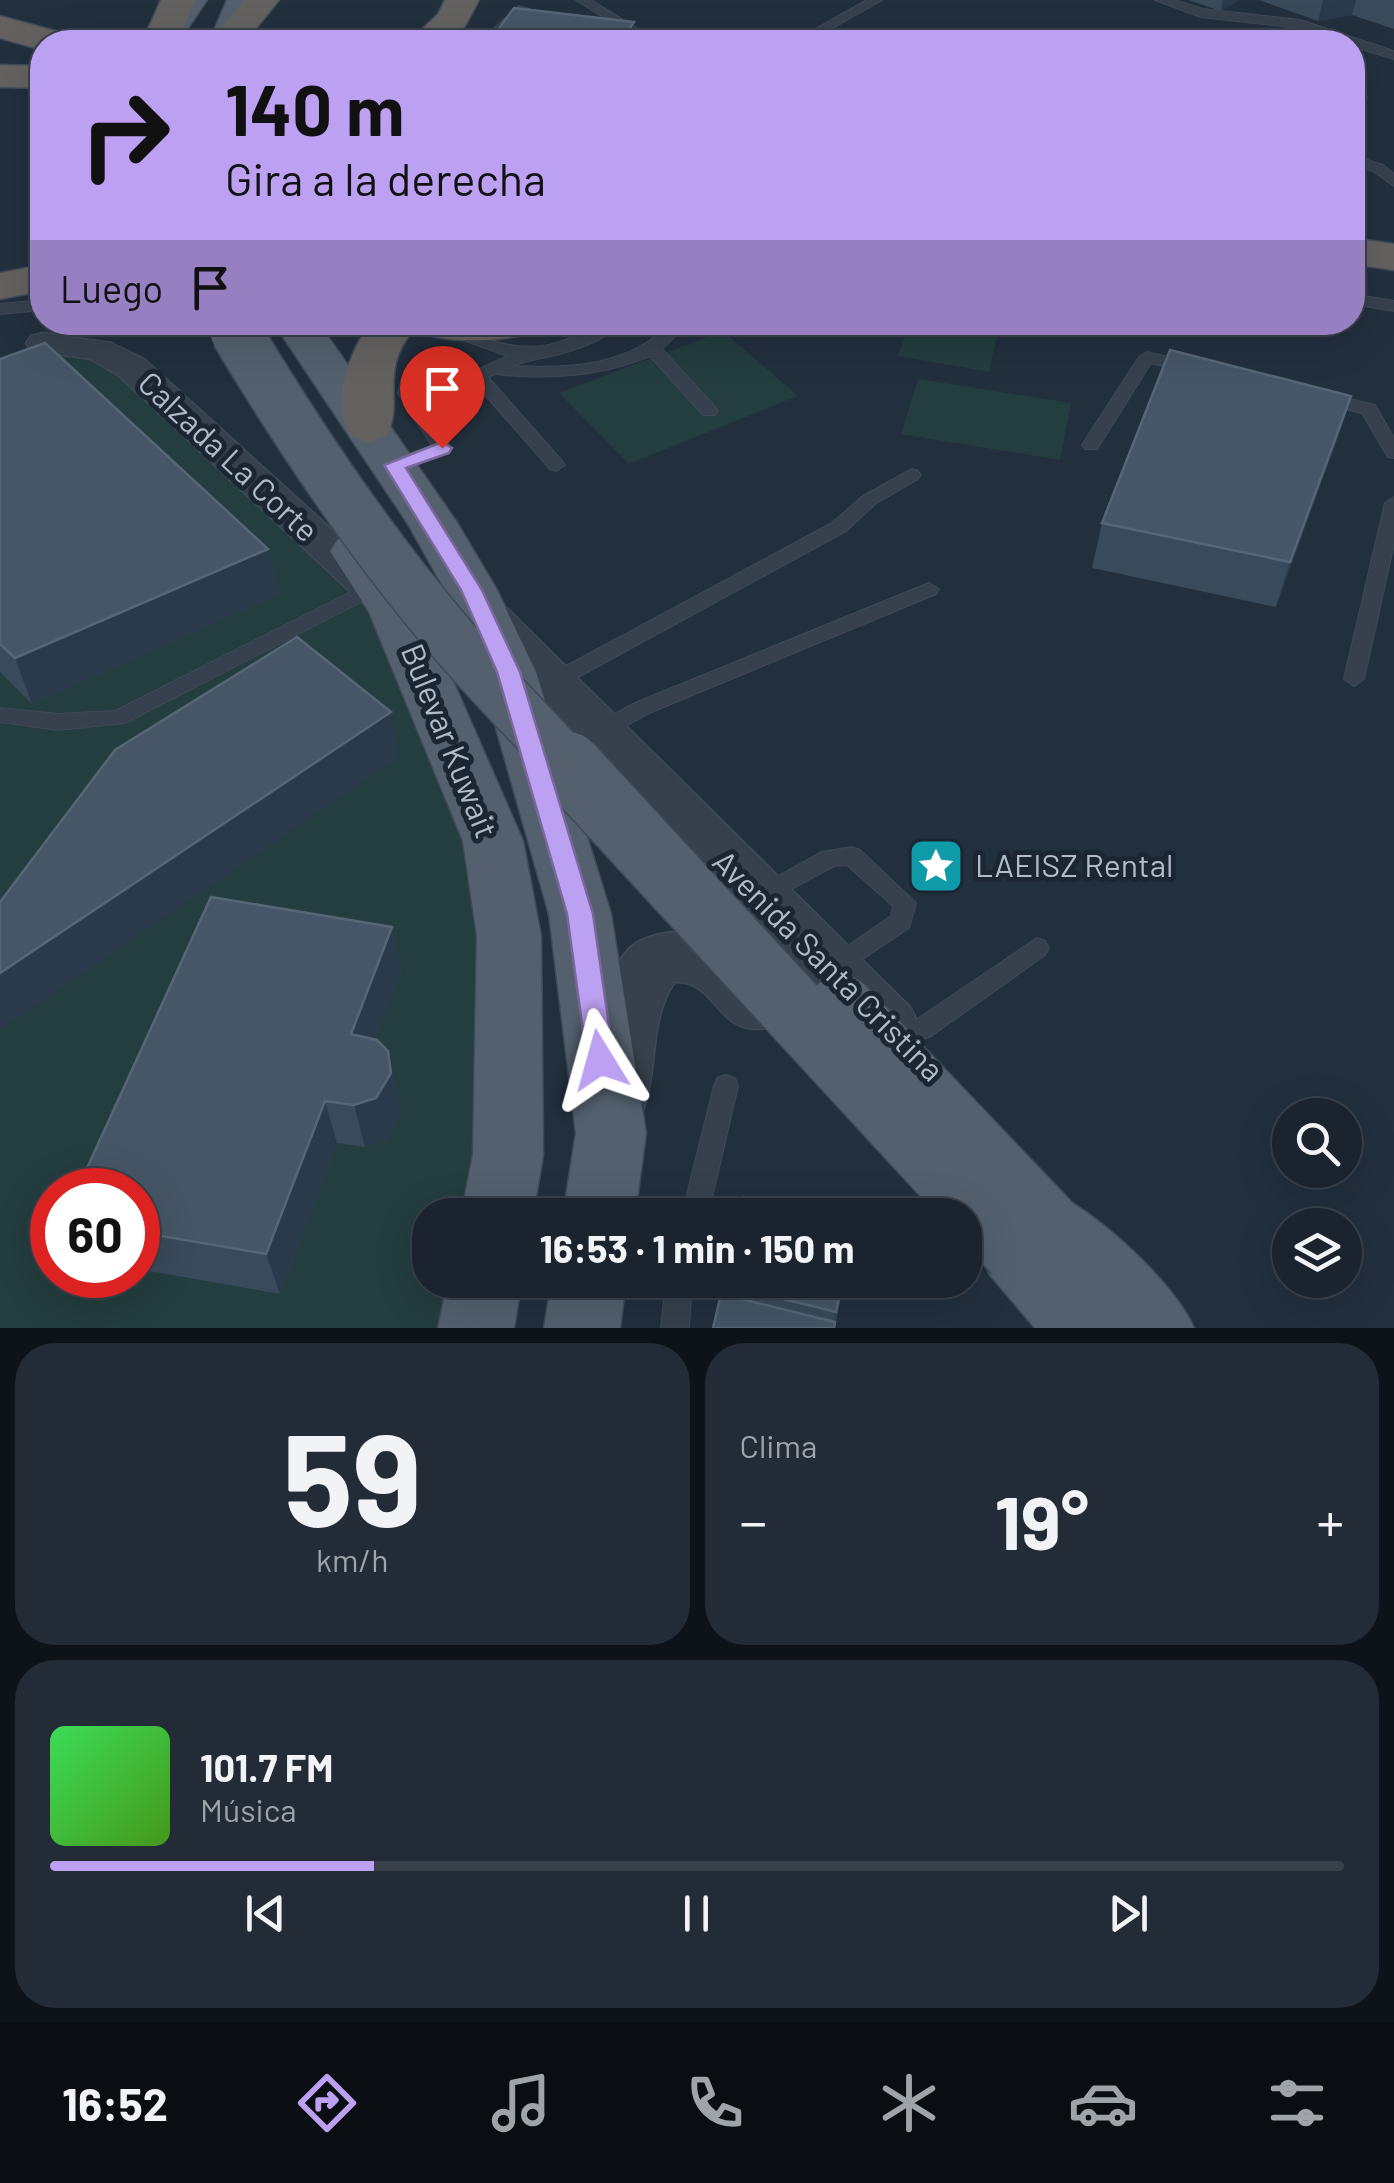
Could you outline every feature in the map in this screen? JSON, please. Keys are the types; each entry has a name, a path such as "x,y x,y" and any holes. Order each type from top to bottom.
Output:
{"highway":[{"path":"224,30 262,0"},
{"path":"440,30 453,18 462,0"},
{"path":"0,27 30,35"},
{"path":"0,42 30,46"},
{"path":"0,67 30,73"},
{"path":"0,76 30,75"},
{"path":"1365,244 1394,223"},
{"path":"0,286 30,280"},
{"path":"381,446 369,366 385,335"}],"main road":[{"path":"167,27 190,0"},
{"path":"214,30 222,0"},
{"path":"220,30 244,0"},
{"name":"Bulevar Kuwait","path":"215,335 383,599 493,841 509,936 508,1155 500,1198"},
{"path":"238,335 280,407 372,544 448,635 1009,1238 1158,1328"},
{"path":"277,335 316,403 402,532 490,640 1084,1328"},
{"path":"305,335 381,446 484,616 528,731 580,914 611,1133 601,1198"},
{"path":"476,1328 482,1298"},
{"path":"582,1328 586,1298"}],"street":[{"name":"Calzada La Corte","path":"54,335 28,350 99,350 130,368 383,599"},
{"name":"Avenida Santa Cristina","path":"484,616 1072,1212 1158,1328"},
{"path":"611,1133 642,980 649,970 673,958 701,959 743,990 928,1198"},
{"path":"1009,1238 1002,1281 1065,1328"}],"lane":[{"path":"498,30 536,0"},
{"path":"582,0 631,30"},
{"path":"822,30 876,0"},
{"path":"1160,0 1201,13 1300,24 1318,30"},
{"path":"521,8 539,15"},
{"path":"1365,45 1394,55"},
{"path":"1365,164 1394,182"},
{"path":"1365,302 1394,306"},
{"path":"0,309 30,307"},
{"path":"496,370 523,340 548,354 590,335"},
{"path":"478,376 496,370 539,372 628,359 665,335"},
{"path":"651,347 710,411"},
{"path":"1091,445 1148,358 1203,370"},
{"path":"381,446 442,448 406,393 409,379 434,370 459,368 478,376 556,464"},
{"path":"1295,392 1368,409 1394,453"},
{"path":"547,684 839,527 868,500 912,474"},
{"path":"1354,679 1394,502"},
{"path":"596,733 642,708 929,589"},
{"path":"0,715 58,722 118,718 383,599"},
{"path":"760,896 830,858 852,856 872,869 905,904 906,913 864,950 833,970"},
{"path":"900,1038 922,1029 1037,948"},
{"path":"699,1198 726,1086"},
{"path":"676,1328 678,1298"}],"green space":[{"path":"712,335 728,335 798,396 629,464 559,393"},
{"path":"906,335 997,335 989,372 898,356"},
{"path":"76,354 108,361 384,613 469,839 491,998 473,1198 412,1198 412,1298 447,1298 438,1328 0,1328 0,370 47,355"},
{"path":"918,379 1071,403 1060,460 901,434"}],"building":[{"path":"514,8 634,22 629,30 498,30"},
{"path":"45,343 268,549 15,658 0,644 0,359"},
{"path":"1170,350 1351,396 1290,562 1102,523"},
{"path":"297,637 391,712 0,973 0,902 115,750"},
{"path":"211,897 392,927 351,1034 377,1040 388,1051 391,1073 376,1098 354,1105 325,1101 266,1254 160,1236 160,1168 87,1168"},
{"path":"720,1298 737,1298 835,1322 834,1328 713,1328"},
{"path":"779,1298 839,1298 836,1312"}],"place":[{"name":"LAEISZ Rental","path":"936,866"}],"route":[{"path":"442,448 394,465 472,590 508,672 556,822 580,914 600,1060"}]}
